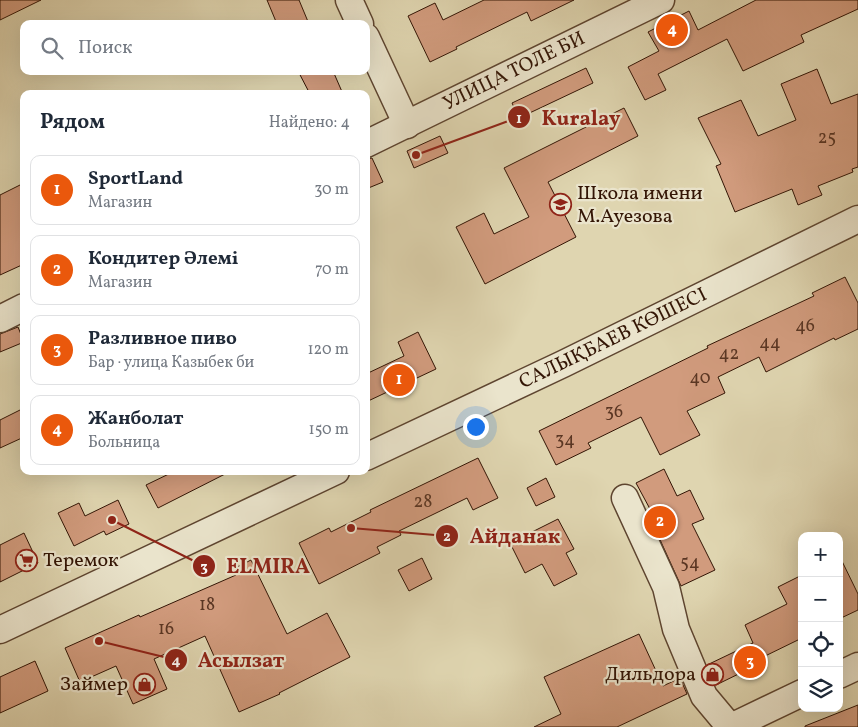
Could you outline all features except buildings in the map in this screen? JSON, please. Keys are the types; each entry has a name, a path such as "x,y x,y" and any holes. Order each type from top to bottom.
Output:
{"street":[{"path":"349,0 358,20"},
{"name":"УЛИЦА ТОЛЕ БИ","path":"370,142 661,0"},
{"path":"370,46 407,125"},
{"name":"САЛЫҚБАЕВ КӨШЕСІ","path":"370,455 563,364 858,219"},
{"path":"0,319 20,310"},
{"path":"0,630 328,475"},
{"path":"625,498 666,586 676,629 704,696 730,727 798,695"},
{"path":"843,673 858,666"}],"place":[{"name":"Жанболат","path":"672,30"},
{"name":"Kuralay","path":"416,155"},
{"name":"Школа имени М.Ауезова","path":"561,205"},
{"name":"SportLand","path":"399,380"},
{"name":"ELMIRA","path":"112,520"},
{"name":"Кондитер Әлемі","path":"660,522"},
{"name":"Айданак","path":"351,528"},
{"name":"Теремок","path":"27,561"},
{"name":"Асылзат","path":"99,641"},
{"name":"Разливное пиво","path":"750,662"},
{"name":"Дильдора","path":"712,675"},
{"name":"Займер","path":"144,685"}]}
